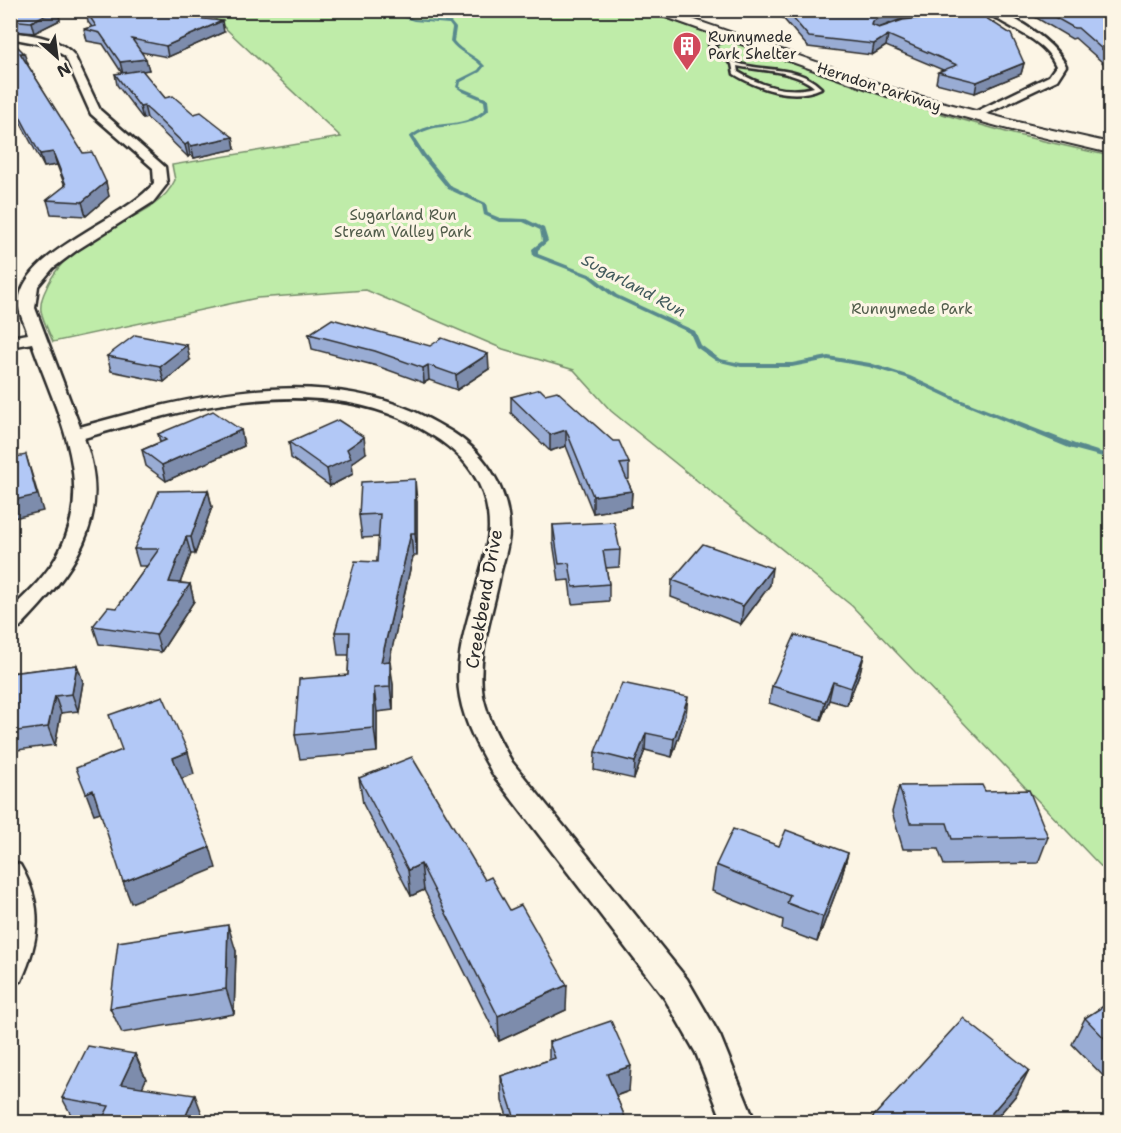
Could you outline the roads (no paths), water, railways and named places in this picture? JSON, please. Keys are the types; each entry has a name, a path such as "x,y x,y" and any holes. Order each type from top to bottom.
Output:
{"main road":[{"name":"Herndon Parkway","path":"652,10 877,88 1110,148"},
{"name":"Herndon Parkway","path":"676,10 981,113 1110,139"}],"street":[{"path":"981,113 1053,78 1061,66 1060,59 1049,47 989,13"},
{"path":"10,36 45,41 64,50 69,55 95,112 159,167 163,174 163,182 151,198 68,249 37,276 29,290 27,303 36,337 83,461 88,486 85,513 75,543 41,593 10,624"},
{"path":"10,342 36,337"},
{"name":"Creekbend Drive","path":"73,435 189,404 248,395 318,395 384,407 412,417 461,446 478,464 491,484 498,507 499,531 470,672 473,699 484,735 503,769 676,989 709,1046 739,1122"},
{"path":"10,873 16,881 25,911 21,945 10,972"}],"lane":[{"path":"730,38 711,44 712,48 734,64 759,67 795,76 810,81 818,88 797,92 748,81 736,73 734,64"}],"waterway":[{"name":"Sugarland Run","path":"379,10 414,20 450,23 454,28 452,41 455,45 483,66 479,71 459,81 458,87 486,100 487,109 479,117 460,124 429,127 411,137 450,188 484,204 486,214 499,220 524,220 542,229 545,241 535,249 535,255 590,276 615,296 693,332 698,346 718,360 741,365 792,365 828,358 870,365 908,377 955,399 1072,446 1110,457"}],"place":[{"name":"Runnymede Park Shelter","path":"687,72"}],"park label":[{"name":"Sugarland Run Stream Valley Park","path":"403,224"},
{"name":"Runnymede Park","path":"912,309"}]}
